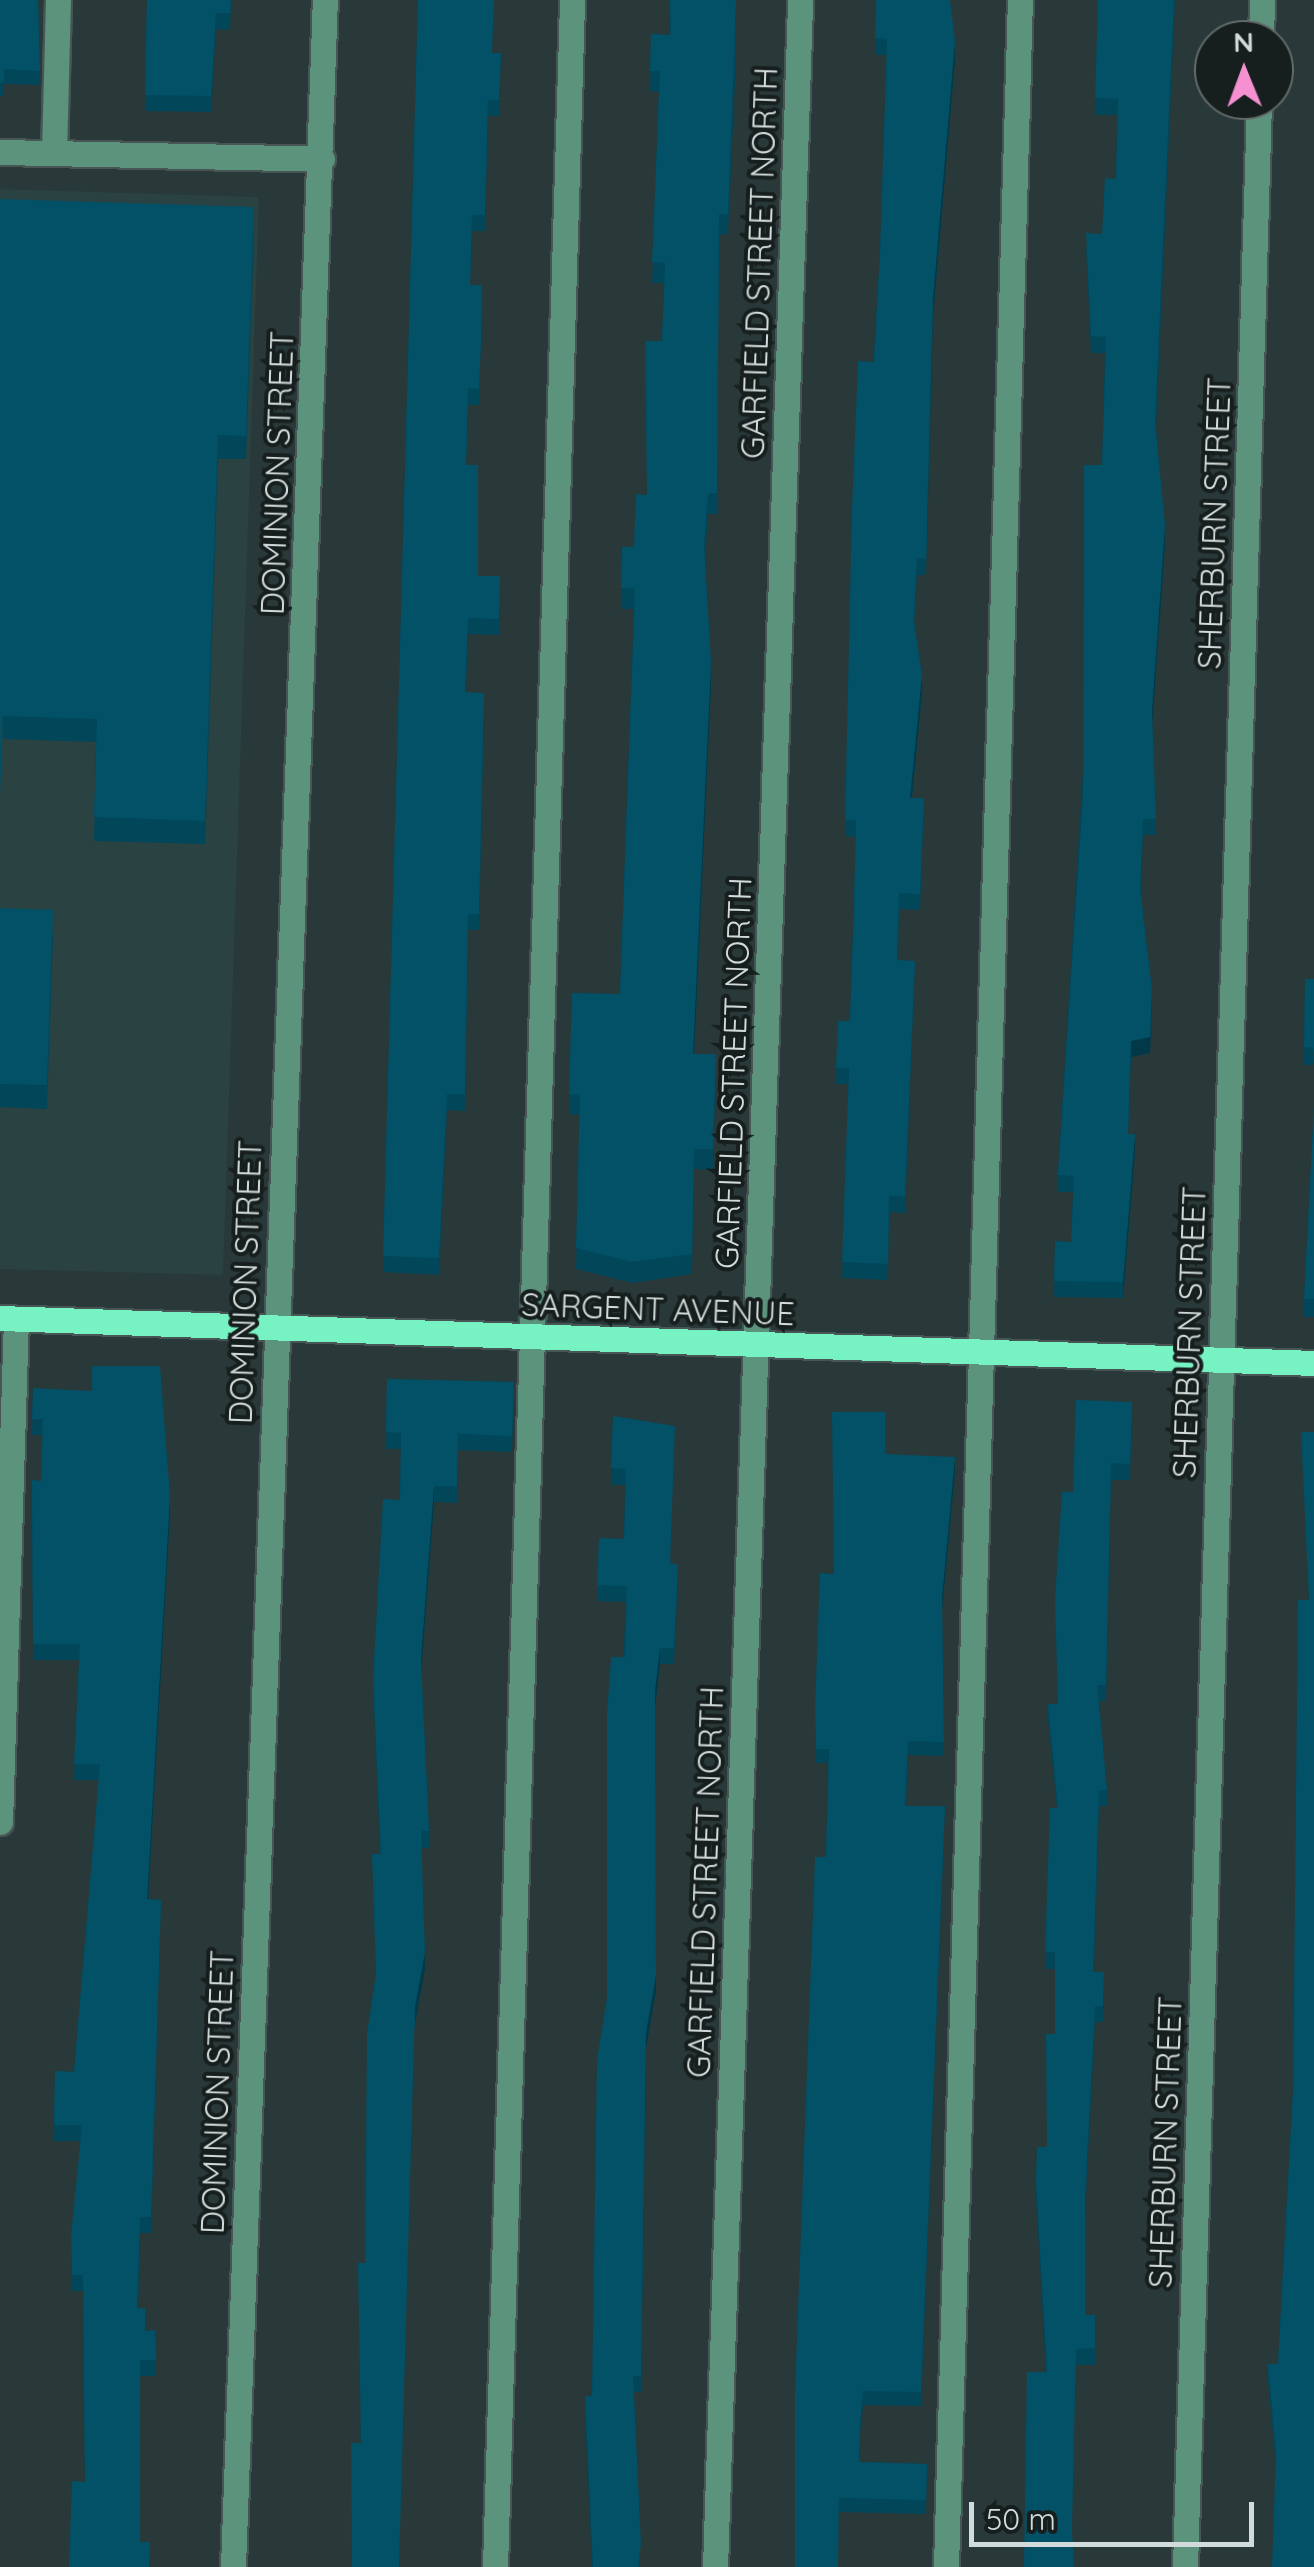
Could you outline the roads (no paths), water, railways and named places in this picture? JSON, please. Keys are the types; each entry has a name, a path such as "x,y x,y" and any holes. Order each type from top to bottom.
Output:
{"main road":[{"name":"SARGENT AVENUE","path":"8,1318 1314,1363"}],"street":[{"path":"54,152 58,0"},
{"name":"DOMINION STREET","path":"233,2567 326,0"},
{"path":"496,2567 572,0"},
{"name":"GARFIELD STREET NORTH","path":"715,2567 800,0"},
{"path":"946,2567 1020,0"},
{"name":"SHERBURN STREET","path":"1185,2567 1258,120"},
{"path":"0,152 322,159"},
{"path":"0,1822 8,1318"}]}
